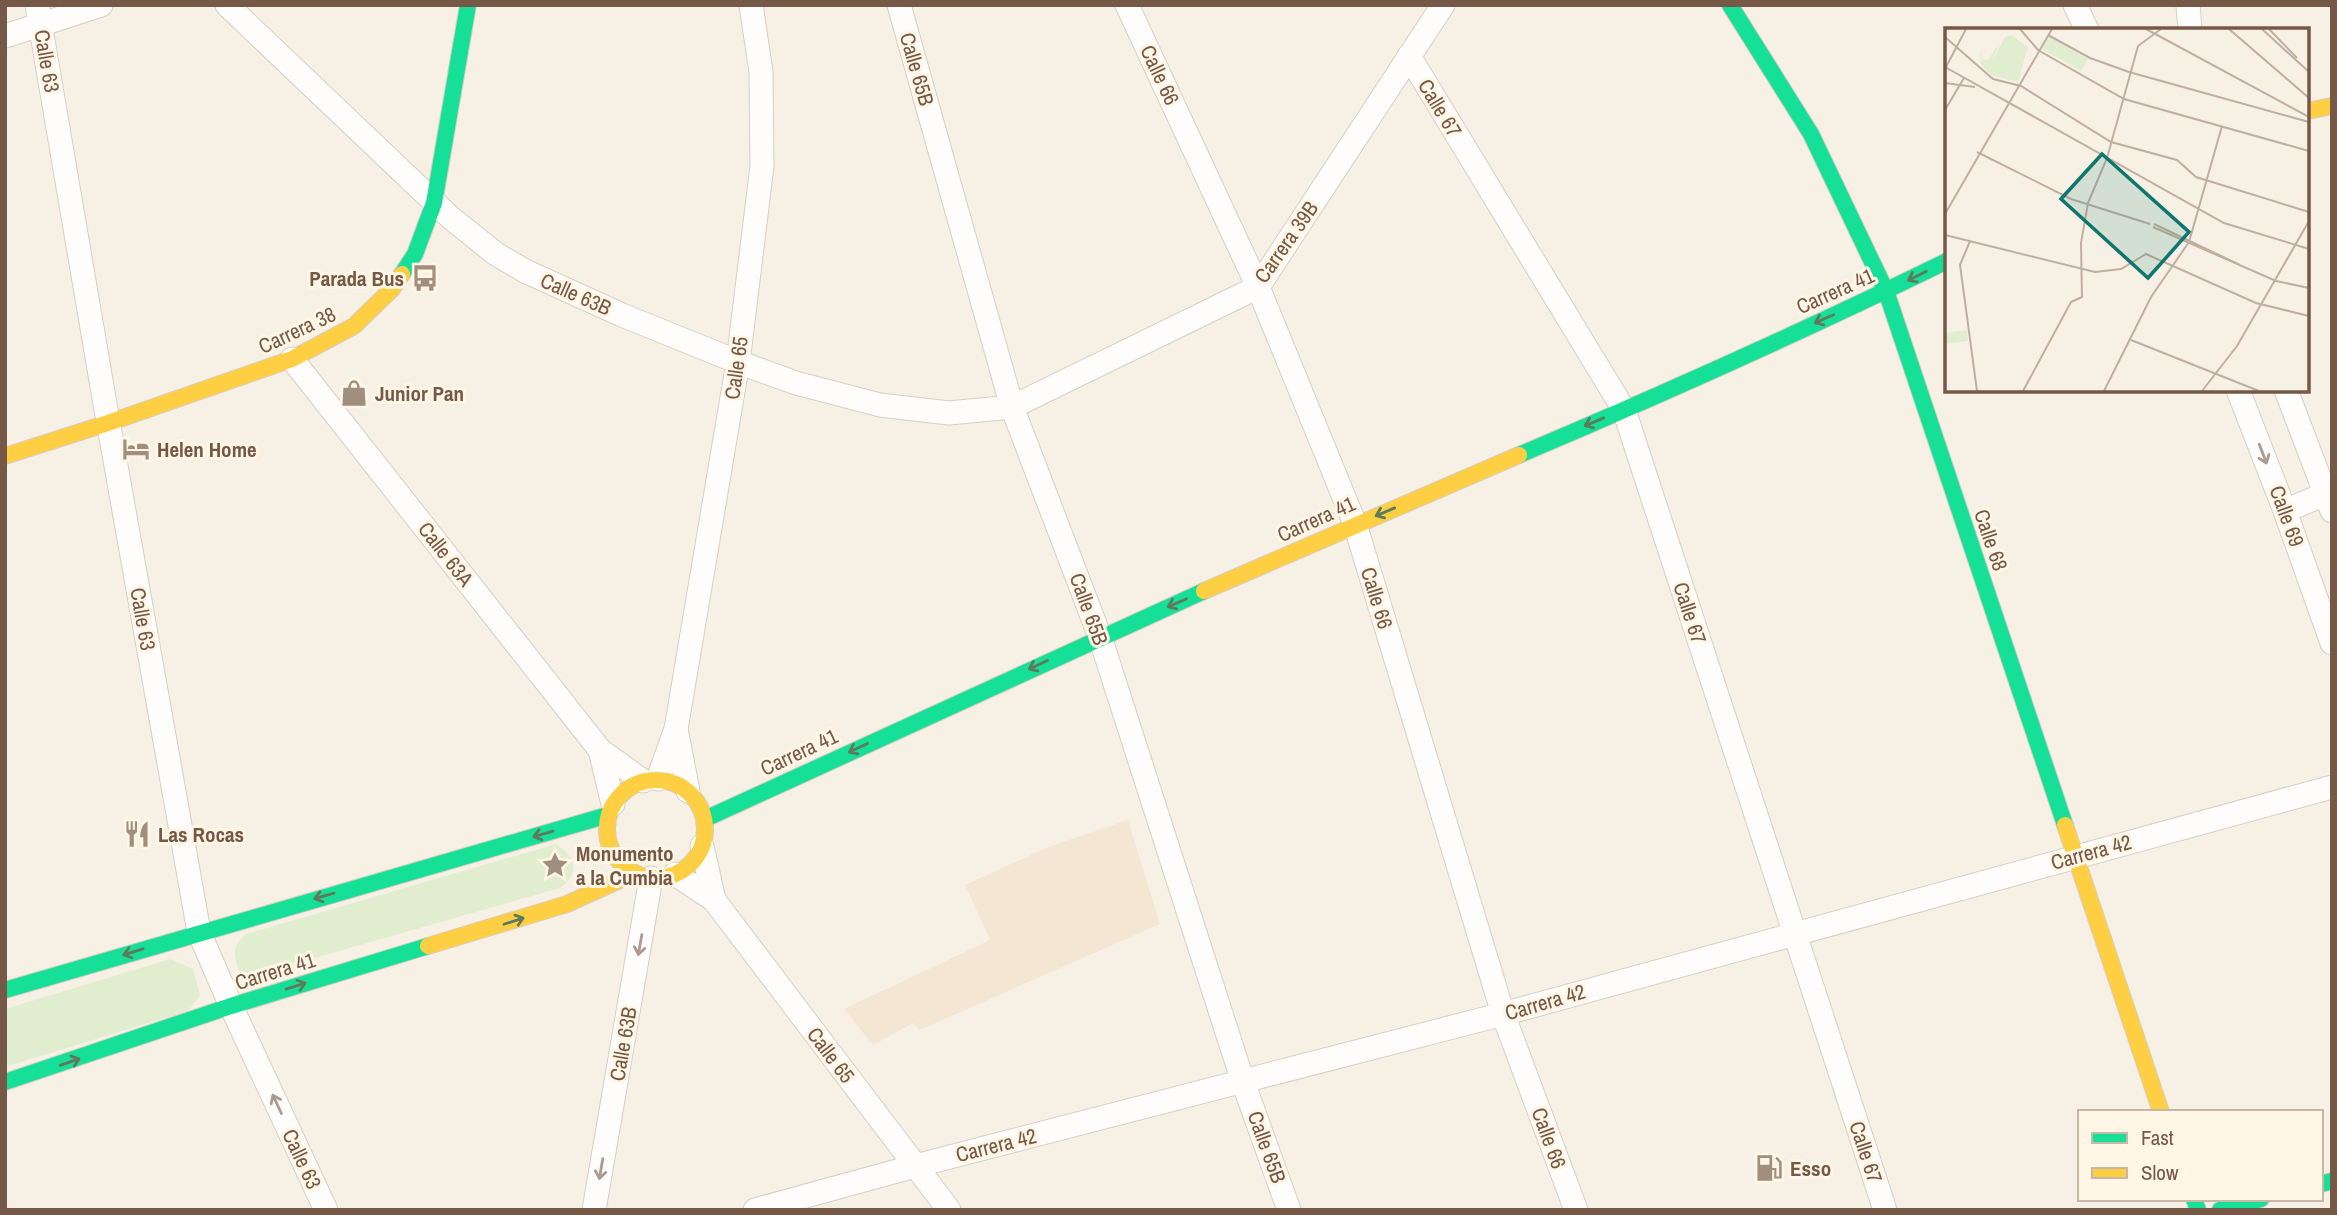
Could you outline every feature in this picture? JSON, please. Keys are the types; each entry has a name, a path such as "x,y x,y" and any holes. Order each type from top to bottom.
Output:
{"street":[{"path":"5,36 39,15 101,5"},
{"name":"Calle 63B","path":"227,5 434,203 496,254 525,271 622,315 796,383 880,405 949,413 1012,407"},
{"name":"Carrera 38","path":"5,456 108,424 292,359 354,326 392,289 415,254 434,203 468,5"},
{"name":"Calle 65","path":"650,780 676,729 738,362 762,166 761,72 751,5"},
{"name":"Calle 65B","path":"899,5 1012,407 1100,637 1243,1082 1289,1210"},
{"name":"Calle 66","path":"1127,5 1258,287 1355,524 1503,1014 1576,1210"},
{"name":"Carrera 39B","path":"1012,407 1258,287 1443,5"},
{"name":"Calle 68","path":"1730,5 1811,134 1886,291 2160,1110"},
{"path":"2075,5 2086,28"},
{"path":"2188,5 2190,28"},
{"name":"Calle 63","path":"39,15 108,424 199,932 326,1210"},
{"name":"Calle 67","path":"1409,56 1623,410 1885,1210"},
{"path":"2309,111 2332,106"},
{"name":"Carrera 41","path":"705,819 1100,637 1355,524 1623,410 1945,262"},
{"name":"Calle 63A","path":"292,359 600,750 650,780"},
{"name":"Calle 69","path":"2239,392 2286,510 2332,643"},
{"name":"Calle 69","path":"2287,392 2329,503"},
{"path":"2286,510 2329,503"},
{"name":"Calle 65","path":"676,729 688,791"},
{"name":"Calle 63A","path":"600,750 610,810"},
{"path":"650,780 674,782 688,791 699,804 705,819 702,846 696,858 675,874 643,876 624,866 614,856 608,843 606,829 610,810 621,794 650,780"},
{"name":"Carrera 42","path":"755,1210 1503,1014 2332,787"},
{"path":"5,990 610,810"},
{"name":"Calle 65","path":"702,846 714,900"},
{"name":"Calle 65","path":"675,874 714,900 949,1210"},
{"name":"Calle 63B","path":"594,1210 643,876"},
{"name":"Carrera 41","path":"5,1082 231,1006 542,912 643,876"},
{"path":"2220,1210 2254,1201"}],"shaded area":[{"path":"1128,820 1160,924 920,1030 913,1023 873,1045 844,1009 990,940 965,885 1048,847"}],"green space":[{"path":"556,844 568,854 573,865 571,876 560,888 255,975 246,975 239,971 235,951 246,934"},
{"path":"170,959 193,969 200,995 188,1011 5,1067 5,1009"}],"traffic: fast":[{"path":"402,274 415,254 434,203 468,5"},
{"path":"1730,5 1811,134 1886,291 2065,825"},
{"path":"1519,455 1734,361 1945,262"},
{"path":"705,819 1204,591"},
{"path":"5,990 608,815"},
{"path":"5,1082 231,1006 428,946"},
{"path":"2323,1183 2332,1181"},
{"path":"2195,1201 2198,1210"},
{"path":"2220,1210 2254,1201"}],"traffic: slow":[{"path":"2309,111 2332,106"},
{"path":"5,456 292,359 354,326 392,289 402,274"},
{"path":"1204,591 1519,455"},
{"path":"656,780 675,784 691,794 701,810 705,829 701,848 691,864 675,874 656,878 637,874 621,864 611,848 607,829 611,810 621,794 637,784 656,780"},
{"path":"2065,825 2160,1110"},
{"path":"428,946 567,904 635,873"}],"place":[{"name":"Parada Bus","path":"425,278"},
{"name":"Junior Pan","path":"354,393"},
{"name":"Helen Home","path":"136,449"},
{"name":"Las Rocas","path":"137,834"},
{"name":"Monumento a la Cumbia","path":"555,865"},
{"name":"Esso","path":"1769,1168"}]}
